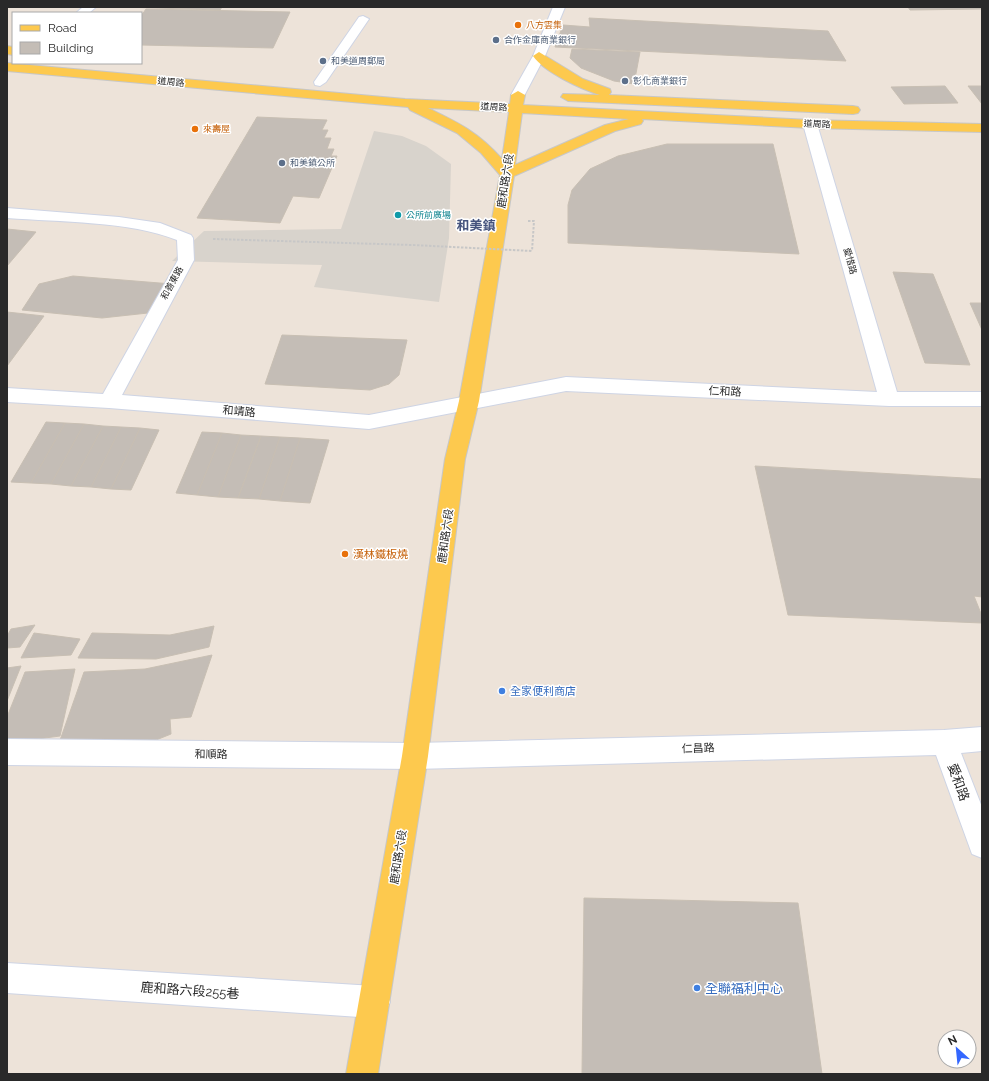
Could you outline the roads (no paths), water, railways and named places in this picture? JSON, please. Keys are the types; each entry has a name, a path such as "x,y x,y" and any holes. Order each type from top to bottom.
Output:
{"main road":[{"path":"539,56 565,76 591,89 629,99"},
{"name":"道周路","path":"11,67 405,103 517,98 656,116 810,124 982,128"},
{"path":"304,80 336,83"},
{"name":"道周路","path":"557,96 863,111"},
{"name":"鹿和路六段","path":"362,1074 415,756 455,459 469,401 507,174 517,98"},
{"path":"405,103 462,130 486,150 507,174 610,128 656,116"},
{"path":"909,113 924,114"}],"street":[{"name":"鹿和路六段","path":"517,98 539,56 559,7"},
{"path":"320,82 363,19"},
{"name":"愛惜路","path":"810,124 889,399"},
{"name":"和善東路","path":"7,213 119,222 160,228 185,238 186,260 110,401"},
{"name":"仁和路","path":"469,401 566,384 889,399 982,399"},
{"name":"和靖路","path":"7,395 110,401 369,422 469,401"},
{"name":"仁昌路","path":"415,756 944,742 982,739"},
{"name":"愛和路","path":"944,742 982,844"},
{"name":"和順路","path":"7,752 415,756"},
{"name":"鹿和路六段255巷","path":"7,978 374,1002"}],"place":[{"name":"八方雲集","path":"518,25"},
{"name":"合作金庫商業銀行","path":"496,40"},
{"name":"和美道周郵局","path":"323,61"},
{"name":"彰化商業銀行","path":"625,81"},
{"name":"來壽屋","path":"195,129"},
{"name":"和美鎮公所","path":"282,163"},
{"name":"公所前廣場","path":"398,215"},
{"name":"漢林鐵板燒","path":"345,554"},
{"name":"全家便利商店","path":"502,691"},
{"name":"全聯福利中心","path":"697,988"}],"district":[{"name":"和美鎮","path":"476,225"}]}
